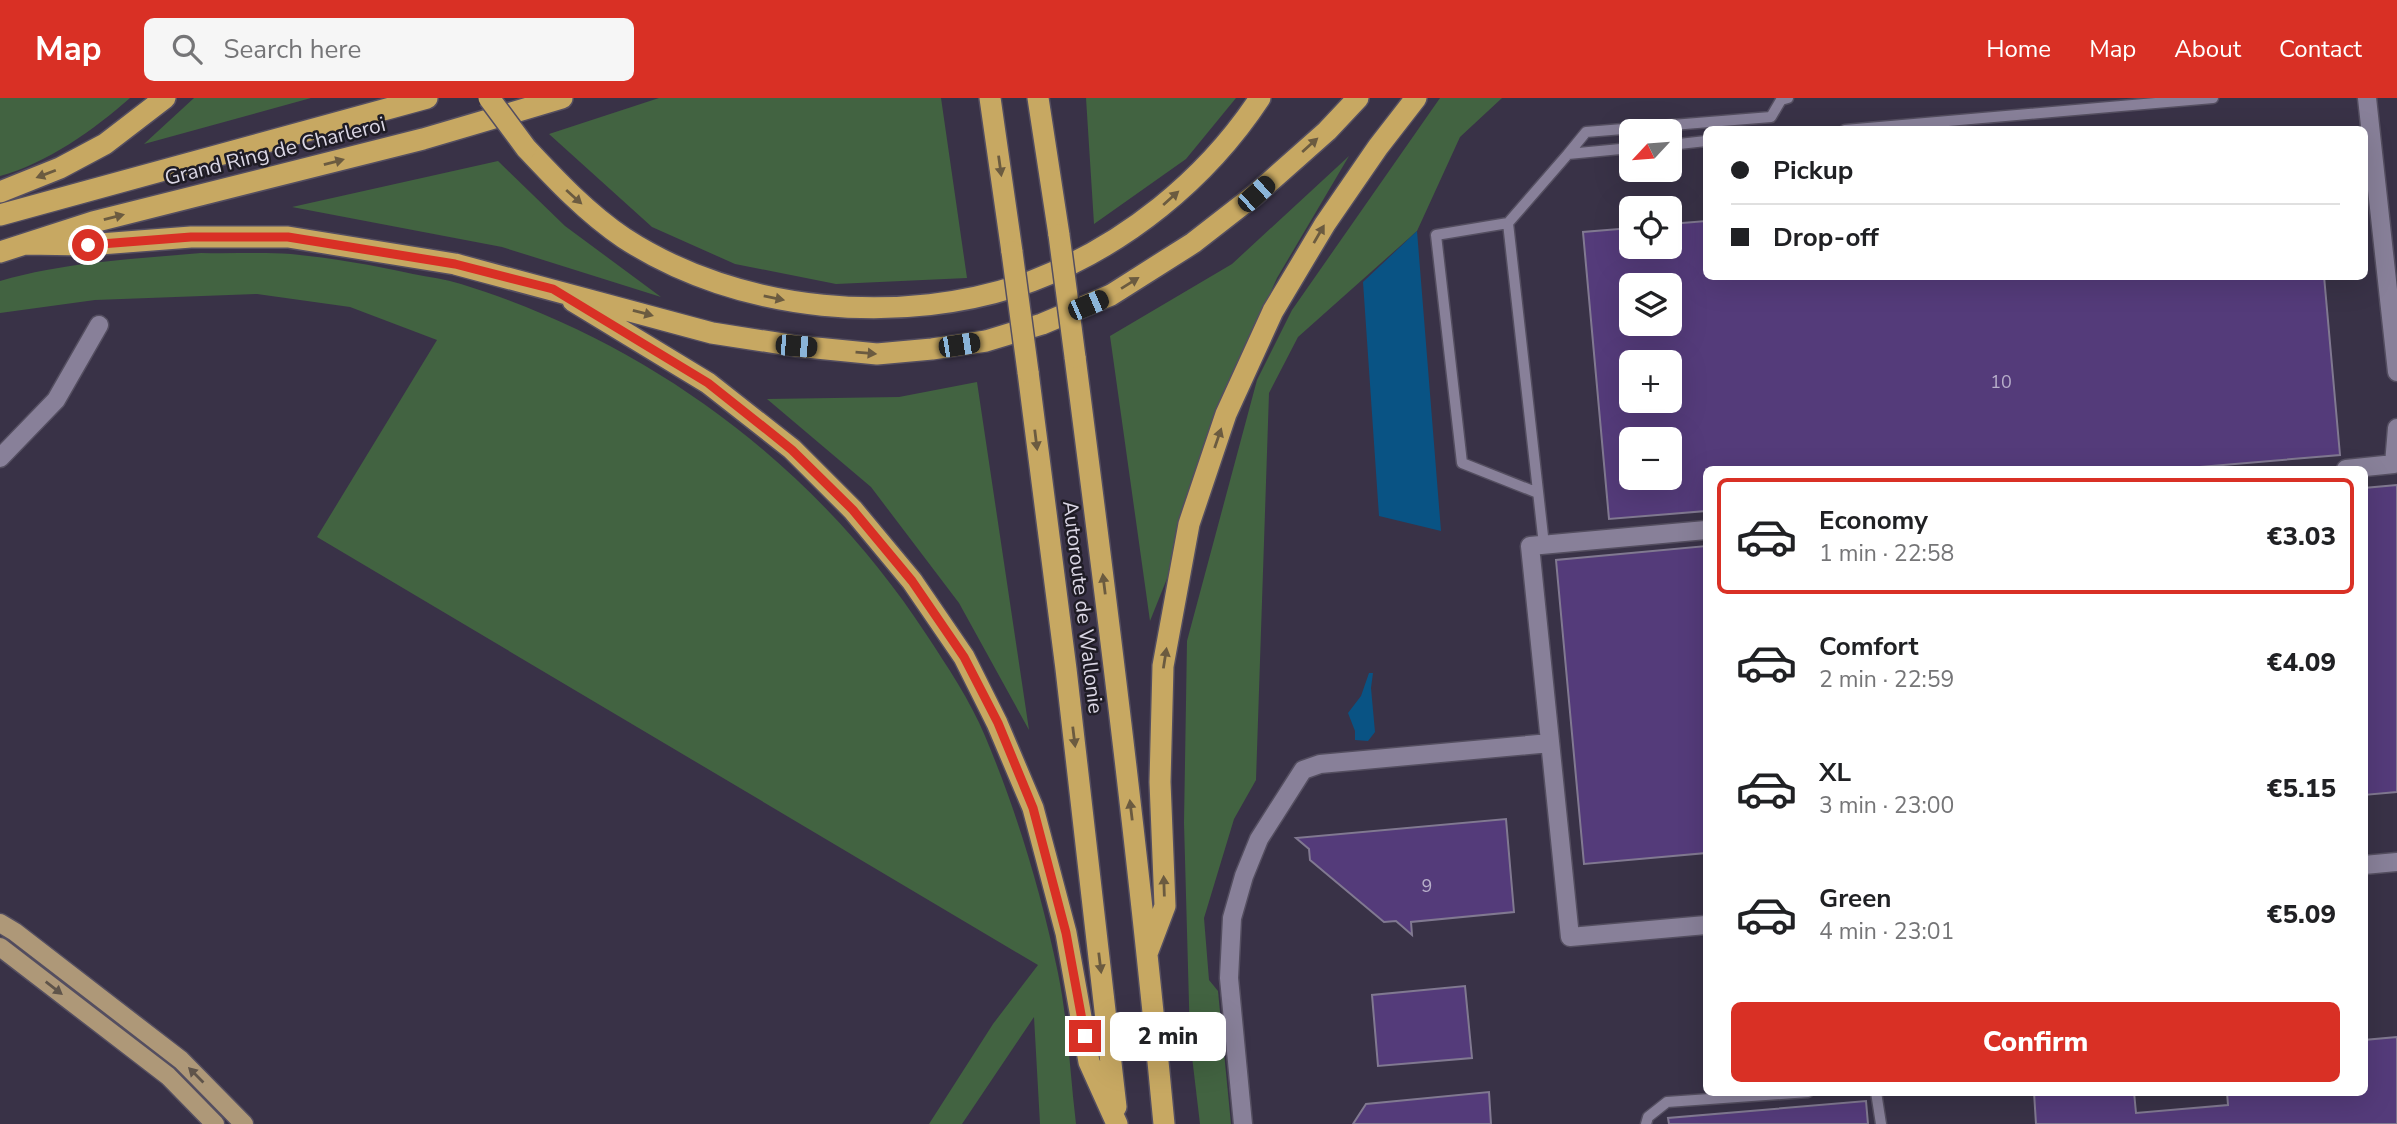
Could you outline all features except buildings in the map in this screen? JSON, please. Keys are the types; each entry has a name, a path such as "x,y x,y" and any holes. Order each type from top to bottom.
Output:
{"highway":[{"path":"0,192 60,168 105,144 165,98"},
{"name":"Grand Ring de Charleroi","path":"0,215 427,98"},
{"path":"489,98 526,148 571,196 622,237 666,262 768,297 827,307 881,308 979,296 1032,281 1096,251 1154,213 1204,169 1243,124 1260,98"},
{"name":"Grand Ring de Charleroi","path":"0,252 93,222 423,139 562,98"},
{"name":"Autoroute de Wallonie","path":"990,98 1066,669 1117,1124"},
{"name":"Autoroute de Wallonie","path":"1038,98 1059,235 1112,650 1148,951 1164,1124"},
{"path":"25,244 88,245 191,237 288,237 455,264 712,333 796,346 877,354 986,341 1042,324 1111,295 1193,243 1266,185 1358,98"},
{"path":"1148,951 1165,906 1160,782 1163,666 1189,524 1226,414 1273,312 1325,224 1378,147 1416,98"},
{"path":"553,289 708,383 792,450 853,510 927,602 964,657 998,723 1033,808 1066,933 1089,1062 1117,1124"}],"main road":[{"path":"0,923 181,1060 244,1124"},
{"path":"0,947 168,1076 215,1124"}],"street":[{"path":"2367,98 2397,372"},
{"path":"0,458 56,400 99,325"},
{"path":"2368,467 2394,464 2397,428"},
{"path":"1703,530 1530,546 1570,937 1703,925"},
{"path":"1243,1124 1230,978 1232,918 1244,876 1259,839 1303,770 1320,764 1550,743"},
{"path":"2368,865 2397,862"}],"lane":[{"path":"1538,493 1462,463 1436,235 1508,223 1586,132 1770,117 1781,100 1788,98"},
{"path":"1891,126 2214,98"},
{"path":"1682,144 1703,141"},
{"path":"1568,154 1619,149"},
{"path":"1508,223 1544,545"},
{"path":"1646,1124 1648,1117 1667,1102 1752,1096"},
{"path":"1877,1096 1881,1124"}],"green space":[{"path":"0,98 130,98 69,144 35,163 0,176"},
{"path":"194,98 311,98 144,144"},
{"path":"659,98 941,98 967,278 836,284 735,264 652,227 549,134"},
{"path":"1086,98 1236,98 1186,159 1094,224"},
{"path":"1440,98 1502,98 1460,137 1417,231 1298,337 1269,393 1256,780 1234,819 1204,918 1209,980 1218,991 1231,1124 1200,1124 1190,1040 1184,823 1187,641 1257,380 1292,310"},
{"path":"1349,156 1277,278 1209,432 1170,571 1150,621 1110,336 1232,264"},
{"path":"498,161 565,226 661,297 502,247 292,207"},
{"path":"201,253 291,254 352,262 455,282 531,309 598,340 663,377 724,418 781,465 834,517 883,573 934,646 972,709 997,765 1027,853 1058,973 1067,1029 1076,1124 1040,1124 1034,1017 962,1124 929,1124 993,1024 1038,965 317,537 437,340 350,307 257,294 95,300 0,313 0,281 74,265"},
{"path":"977,382 1029,730 959,603 871,487 767,399 899,397"}],"water":[{"path":"1417,231 1441,531 1379,516 1363,282"},
{"path":"1369,673 1373,673 1371,688 1375,732 1368,741 1355,740 1355,731 1348,713 1361,696"}],"route":[{"path":"88,245 191,237 288,237 455,264 553,289 708,383 792,450 853,510 912,581 964,657 998,723 1033,808 1066,933 1085,1036"}]}
